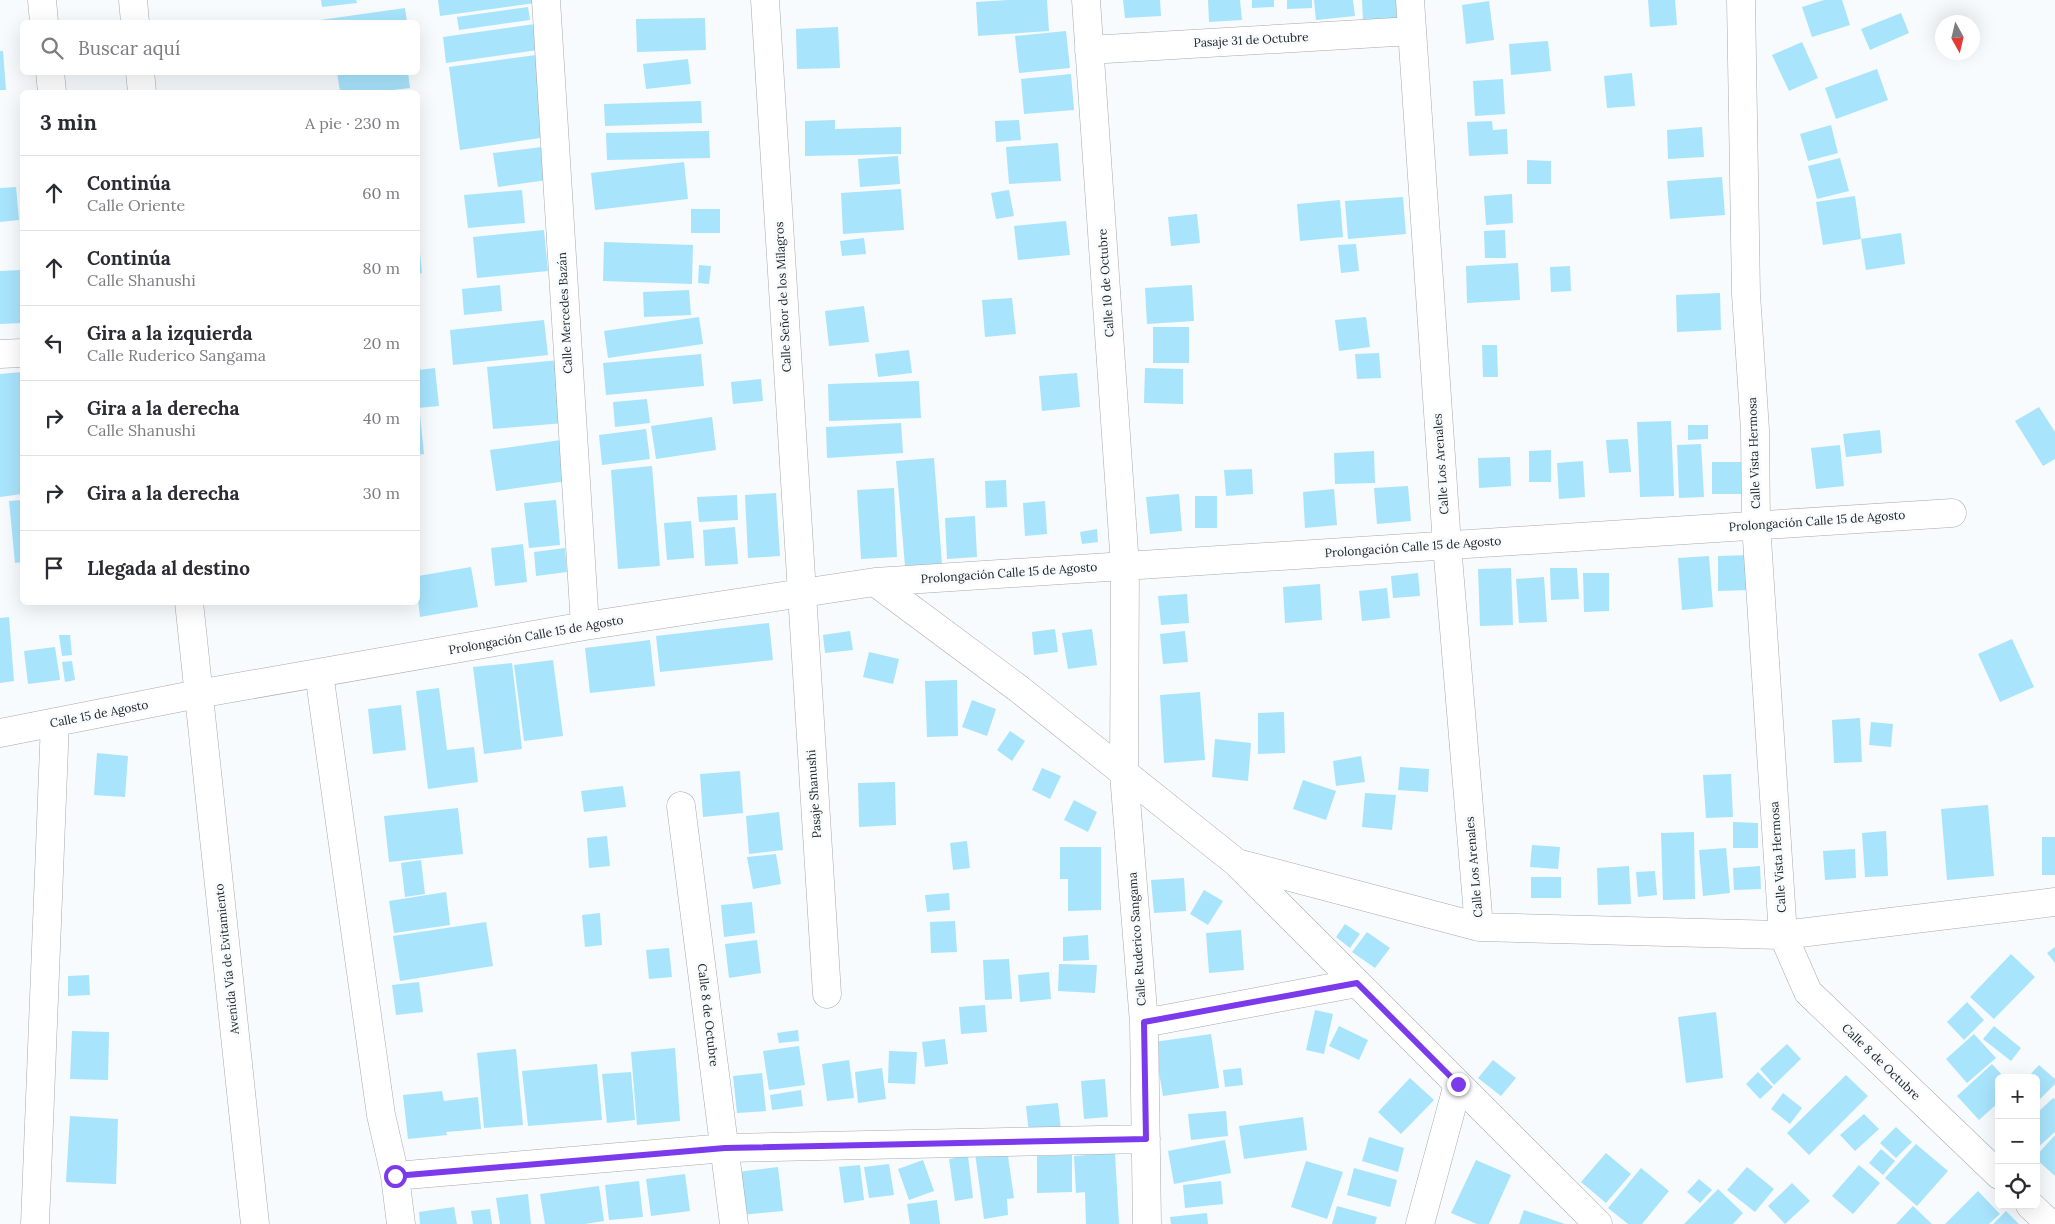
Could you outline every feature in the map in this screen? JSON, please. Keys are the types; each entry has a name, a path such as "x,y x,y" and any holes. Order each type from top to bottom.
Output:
{"street":[{"path":"42,0 44,20"},
{"path":"133,0 135,20"},
{"name":"Calle Mercedes Bazán","path":"546,0 584,626"},
{"name":"Calle Señor de los Milagros","path":"765,0 801,594"},
{"name":"Calle 10 de Octubre","path":"1086,0 1125,566 1124,774"},
{"name":"Calle Los Arenales","path":"1410,0 1447,545 1479,927"},
{"name":"Calle Vista Hermosa","path":"1741,0 1746,294 1755,430 1756,524 1783,934"},
{"name":"Pasaje 31 de Octubre","path":"1090,50 1412,31"},
{"path":"50,75 52,90"},
{"path":"140,75 142,90"},
{"path":"0,354 20,352"},
{"name":"Prolongación Calle 15 de Agosto","path":"198,694 584,626 875,582 1952,512"},
{"path":"875,582 1019,689 1237,863 1598,1224"},
{"name":"Pasaje Shanushi","path":"801,594 827,994"},
{"name":"Avenida Vía de Evitamiento","path":"189,605 255,1224"},
{"path":"319,673 381,1115 395,1176 401,1224"},
{"name":"Calle 15 de Agosto","path":"0,733 198,694"},
{"path":"35,1224 55,722"},
{"name":"Calle Ruderico Sangama","path":"1124,774 1144,1022 1148,1224"},
{"name":"Calle 8 de Octubre","path":"681,806 734,1224"},
{"path":"1237,863 1479,927 1783,934 2055,902"},
{"name":"Calle 8 de Octubre","path":"1783,934 1808,992 1995,1171"},
{"path":"1144,1022 1357,983"},
{"path":"1420,1224 1458,1084"},
{"path":"395,1176 725,1148 1146,1139"},
{"path":"2034,1209 2050,1224"}],"building":[{"path":"321,0 356,0 357,3 322,7"},
{"path":"438,0 534,0 535,3 440,16"},
{"path":"1047,0 1049,31 978,36 976,2"},
{"path":"1123,0 1160,0 1161,16 1125,18"},
{"path":"1208,0 1240,0 1242,20 1209,22"},
{"path":"1252,0 1274,0 1274,7 1252,8"},
{"path":"1287,0 1312,0 1312,8 1287,9"},
{"path":"1314,0 1353,0 1355,16 1316,20"},
{"path":"1362,0 1396,0 1397,19 1363,21"},
{"path":"1648,0 1675,0 1677,25 1650,27"},
{"path":"1824,0 1842,0 1850,25 1812,37 1802,7"},
{"path":"1489,1 1494,40 1466,44 1462,5"},
{"path":"528,7 530,20 459,30 457,17"},
{"path":"405,8 407,20 320,20"},
{"path":"1901,13 1909,33 1870,50 1861,29"},
{"path":"705,18 706,50 637,52 636,19"},
{"path":"535,24 538,50 446,63 443,37"},
{"path":"838,27 840,68 797,69 796,29"},
{"path":"1066,31 1070,68 1019,73 1015,36"},
{"path":"1548,41 1551,71 1511,75 1509,44"},
{"path":"1802,42 1818,78 1789,91 1772,55"},
{"path":"0,51 3,51 6,90 0,90"},
{"path":"536,55 547,137 460,150 449,67"},
{"path":"688,59 691,84 646,89 643,64"},
{"path":"1877,69 1888,100 1836,119 1825,88"},
{"path":"1632,73 1635,106 1607,108 1604,76"},
{"path":"1071,74 1074,110 1024,114 1021,79"},
{"path":"337,75 408,75 410,88 392,90 340,90"},
{"path":"1503,79 1505,114 1475,116 1473,81"},
{"path":"701,101 702,123 605,126 604,104"},
{"path":"835,120 835,129 901,127 901,154 805,156 805,121"},
{"path":"1019,120 1021,140 996,142 995,121"},
{"path":"1492,121 1493,130 1507,129 1508,154 1469,156 1467,122"},
{"path":"1831,125 1838,153 1808,161 1800,134"},
{"path":"1702,127 1704,157 1668,159 1667,130"},
{"path":"709,131 710,158 607,160 606,133"},
{"path":"1058,143 1061,181 1009,184 1006,147"},
{"path":"542,147 547,180 498,187 493,153"},
{"path":"898,156 900,184 860,187 858,159"},
{"path":"1840,158 1849,191 1817,199 1808,166"},
{"path":"1527,160 1551,161 1551,184 1527,184"},
{"path":"684,162 688,199 595,210 591,173"},
{"path":"1722,177 1725,215 1670,219 1667,181"},
{"path":"16,187 19,220 0,222 0,188"},
{"path":"901,189 904,230 843,234 841,193"},
{"path":"522,190 525,223 468,228 464,195"},
{"path":"1009,190 1014,216 996,219 991,193"},
{"path":"1512,194 1513,223 1486,225 1484,196"},
{"path":"1855,196 1861,239 1823,245 1816,202"},
{"path":"1403,197 1406,234 1348,239 1345,201"},
{"path":"1340,200 1343,237 1300,241 1297,204"},
{"path":"691,209 720,209 720,233 691,233"},
{"path":"1197,214 1200,243 1171,246 1168,217"},
{"path":"1066,221 1070,255 1018,260 1014,226"},
{"path":"544,230 548,271 477,278 473,237"},
{"path":"1505,230 1506,258 1485,258 1484,231"},
{"path":"1901,233 1905,264 1866,270 1861,239"},
{"path":"864,238 866,254 842,256 840,241"},
{"path":"604,242 693,245 692,284 603,281"},
{"path":"1356,244 1359,271 1341,273 1338,245"},
{"path":"420,252 422,273 420,274"},
{"path":"1518,263 1520,300 1467,303 1466,266"},
{"path":"699,265 711,266 709,284 698,283"},
{"path":"1570,266 1571,291 1551,292 1550,267"},
{"path":"20,270 20,323 0,324 0,271"},
{"path":"500,285 502,311 464,315 462,289"},
{"path":"1192,285 1194,321 1147,324 1145,288"},
{"path":"689,290 691,315 644,317 643,292"},
{"path":"1720,293 1721,330 1677,332 1676,295"},
{"path":"1012,298 1016,334 985,337 982,300"},
{"path":"864,306 869,342 829,346 825,311"},
{"path":"699,317 703,344 608,358 604,331"},
{"path":"1366,317 1370,347 1339,351 1335,320"},
{"path":"544,320 548,355 453,365 450,330"},
{"path":"1153,327 1189,327 1189,363 1153,363"},
{"path":"1482,345 1497,345 1498,377 1483,377"},
{"path":"909,350 912,373 878,377 875,354"},
{"path":"1379,353 1381,378 1357,379 1355,354"},
{"path":"701,354 704,386 606,395 603,363"},
{"path":"559,360 564,423 493,429 487,367"},
{"path":"435,368 439,406 420,408 420,370"},
{"path":"1145,368 1183,369 1183,404 1144,403"},
{"path":"20,372 20,494 0,497 0,374"},
{"path":"1077,373 1080,407 1042,411 1039,376"},
{"path":"761,379 763,401 733,404 731,382"},
{"path":"919,381 921,418 829,421 828,384"},
{"path":"647,399 650,423 615,427 613,402"},
{"path":"2039,407 2055,432 2055,459 2043,466 2015,421"},
{"path":"420,414 424,454 420,455"},
{"path":"712,417 716,450 656,459 651,426"},
{"path":"1671,421 1674,496 1640,497 1637,422"},
{"path":"901,423 903,453 827,458 826,427"},
{"path":"1688,425 1708,425 1708,439 1688,440"},
{"path":"646,429 650,459 602,465 599,435"},
{"path":"1880,430 1882,453 1846,457 1843,434"},
{"path":"1628,439 1631,472 1609,473 1606,440"},
{"path":"561,440 567,481 496,491 490,450"},
{"path":"1701,444 1704,497 1679,498 1677,445"},
{"path":"1840,445 1844,486 1816,489 1811,448"},
{"path":"1551,450 1551,482 1529,482 1529,451"},
{"path":"1374,451 1375,483 1335,484 1334,453"},
{"path":"1510,457 1511,486 1479,488 1478,458"},
{"path":"934,458 942,564 905,566 896,461"},
{"path":"1583,461 1585,497 1559,499 1557,463"},
{"path":"1712,462 1742,462 1743,494 1712,494"},
{"path":"652,466 660,566 618,569 611,470"},
{"path":"1252,469 1253,494 1226,496 1224,470"},
{"path":"1006,480 1007,507 986,508 985,481"},
{"path":"1408,486 1411,521 1377,524 1374,488"},
{"path":"894,488 897,557 861,559 857,490"},
{"path":"1334,489 1337,525 1305,528 1303,492"},
{"path":"776,493 780,556 748,558 745,495"},
{"path":"1179,494 1182,531 1150,534 1146,497"},
{"path":"737,495 738,520 699,522 697,497"},
{"path":"1195,496 1217,496 1217,528 1195,528"},
{"path":"20,500 20,562 15,563 9,501"},
{"path":"556,500 560,545 529,548 524,503"},
{"path":"1045,501 1047,534 1025,536 1023,503"},
{"path":"975,516 977,557 947,559 945,518"},
{"path":"691,521 694,558 667,560 664,523"},
{"path":"735,527 738,564 705,566 703,530"},
{"path":"1097,529 1098,542 1082,544 1080,532"},
{"path":"523,544 527,582 495,586 491,548"},
{"path":"565,548 567,572 536,576 534,552"},
{"path":"1750,555 1751,590 1718,591 1718,556"},
{"path":"1709,556 1713,607 1682,610 1678,558"},
{"path":"471,567 478,607 420,617 420,576"},
{"path":"1511,568 1513,625 1480,626 1478,569"},
{"path":"1550,568 1577,568 1579,599 1551,600"},
{"path":"1418,573 1420,596 1393,598 1391,576"},
{"path":"1583,573 1609,573 1609,611 1584,612"},
{"path":"1544,577 1547,622 1519,623 1516,579"},
{"path":"1320,584 1322,620 1285,623 1283,587"},
{"path":"1387,588 1390,618 1362,621 1359,591"},
{"path":"1187,594 1189,623 1161,625 1158,596"},
{"path":"9,617 14,681 0,683 0,618"},
{"path":"769,623 773,660 660,672 656,636"},
{"path":"1055,629 1058,652 1034,655 1032,632"},
{"path":"1092,629 1097,665 1068,669 1062,633"},
{"path":"850,631 853,650 825,653 823,635"},
{"path":"1185,631 1188,662 1163,664 1160,634"},
{"path":"59,635 70,635 72,655 62,656"},
{"path":"2012,639 2034,687 2000,702 1978,654"},
{"path":"650,640 655,686 590,693 585,648"},
{"path":"55,647 60,680 28,684 24,651"},
{"path":"869,652 899,659 893,684 863,677"},
{"path":"553,660 563,736 524,741 514,665"},
{"path":"72,661 75,680 65,682 62,662"},
{"path":"512,663 522,749 484,754 473,667"},
{"path":"957,680 958,736 927,737 925,681"},
{"path":"439,688 447,750 474,747 478,782 428,789 416,691"},
{"path":"1200,692 1205,760 1164,763 1160,695"},
{"path":"972,700 996,709 987,736 962,727"},
{"path":"401,705 406,750 373,754 368,709"},
{"path":"1284,712 1285,753 1258,754 1258,713"},
{"path":"1860,718 1862,762 1834,763 1832,720"},
{"path":"1871,722 1893,724 1891,747 1869,745"},
{"path":"1010,731 1025,741 1012,761 997,750"},
{"path":"1215,739 1251,743 1248,781 1212,777"},
{"path":"97,753 128,756 125,797 94,795"},
{"path":"1361,756 1365,782 1336,786 1333,761"},
{"path":"1400,767 1429,769 1428,792 1398,790"},
{"path":"1042,768 1061,776 1050,799 1032,790"},
{"path":"740,771 743,813 703,817 700,774"},
{"path":"1731,774 1733,817 1706,818 1703,775"},
{"path":"1303,780 1336,791 1326,820 1293,809"},
{"path":"895,782 896,825 859,827 858,783"},
{"path":"623,786 626,807 584,812 581,791"},
{"path":"1365,793 1396,795 1392,830 1362,827"},
{"path":"1074,800 1097,812 1088,832 1064,820"},
{"path":"1988,805 1994,876 1947,880 1941,809"},
{"path":"458,808 463,854 389,862 384,816"},
{"path":"779,812 783,850 749,854 746,816"},
{"path":"1733,822 1758,823 1758,848 1733,848"},
{"path":"1886,831 1888,876 1865,877 1862,833"},
{"path":"1694,832 1695,899 1663,900 1661,833"},
{"path":"607,836 610,866 589,868 587,838"},
{"path":"2042,837 2055,837 2055,875 2042,875"},
{"path":"967,841 970,868 953,870 950,843"},
{"path":"1532,845 1560,847 1558,869 1530,867"},
{"path":"1060,847 1101,847 1101,910 1068,911 1068,879 1060,879"},
{"path":"1726,848 1730,893 1703,896 1699,850"},
{"path":"1855,849 1856,878 1825,880 1823,851"},
{"path":"776,854 781,884 753,889 747,857"},
{"path":"421,860 425,894 405,897 401,863"},
{"path":"1629,866 1631,904 1598,905 1597,868"},
{"path":"1760,866 1761,889 1734,890 1733,868"},
{"path":"1655,871 1657,895 1638,897 1636,872"},
{"path":"1531,877 1561,877 1561,898 1531,898"},
{"path":"1184,878 1186,911 1154,913 1151,880"},
{"path":"1204,890 1223,901 1208,925 1190,914"},
{"path":"446,892 450,925 394,933 389,901"},
{"path":"949,893 950,910 927,912 925,895"},
{"path":"752,902 755,933 724,937 721,905"},
{"path":"600,913 602,945 585,947 582,915"},
{"path":"955,921 957,952 931,953 930,922"},
{"path":"486,922 493,966 400,981 393,936"},
{"path":"1345,924 1360,934 1350,948 1336,937"},
{"path":"1241,930 1244,970 1209,973 1206,933"},
{"path":"1367,932 1390,948 1375,968 1352,952"},
{"path":"1088,935 1089,960 1063,961 1063,937"},
{"path":"757,940 761,973 729,978 725,944"},
{"path":"2055,947 2055,963 2047,953"},
{"path":"669,948 672,977 649,979 646,950"},
{"path":"2011,954 2035,977 1994,1019 1970,997"},
{"path":"1009,959 1012,999 985,1000 983,960"},
{"path":"1059,964 1097,965 1095,993 1058,991"},
{"path":"1049,972 1051,999 1020,1002 1018,975"},
{"path":"89,975 90,995 68,996 68,976"},
{"path":"419,982 423,1012 396,1015 392,985"},
{"path":"1967,1002 1984,1020 1964,1040 1947,1022"},
{"path":"985,1005 987,1032 961,1034 959,1007"},
{"path":"1315,1010 1333,1014 1324,1054 1306,1050"},
{"path":"1716,1012 1723,1078 1686,1083 1678,1017"},
{"path":"1339,1026 1368,1040 1359,1060 1329,1046"},
{"path":"1994,1026 2021,1048 2011,1061 1983,1039"},
{"path":"798,1030 799,1041 779,1043 777,1033"},
{"path":"72,1031 109,1032 108,1080 70,1079"},
{"path":"1211,1034 1219,1088 1163,1096 1154,1042"},
{"path":"1974,1034 1996,1058 1967,1083 1946,1059"},
{"path":"945,1039 948,1064 925,1067 922,1042"},
{"path":"1787,1044 1801,1059 1774,1085 1760,1069"},
{"path":"799,1046 805,1085 769,1090 763,1051"},
{"path":"675,1048 680,1121 637,1125 631,1052"},
{"path":"516,1049 523,1125 484,1128 477,1053"},
{"path":"889,1051 917,1052 915,1084 888,1083"},
{"path":"849,1060 854,1098 827,1101 822,1064"},
{"path":"1493,1060 1516,1078 1501,1096 1478,1078"},
{"path":"597,1064 602,1120 528,1126 522,1071"},
{"path":"1992,1064 2001,1074 1995,1074 1995,1106 1979,1120 1957,1096"},
{"path":"2039,1065 2055,1079 2055,1084 2040,1099 2040,1074 2031,1074"},
{"path":"882,1068 886,1099 858,1103 855,1072"},
{"path":"1241,1068 1243,1085 1225,1087 1223,1070"},
{"path":"631,1072 635,1120 607,1123 602,1074"},
{"path":"1758,1072 1773,1087 1760,1099 1746,1084"},
{"path":"762,1073 766,1111 737,1113 733,1076"},
{"path":"1846,1075 1868,1096 1809,1155 1787,1133"},
{"path":"1410,1078 1434,1100 1401,1134 1378,1112"},
{"path":"1105,1079 1108,1117 1084,1119 1081,1081"},
{"path":"801,1090 803,1106 772,1110 770,1095"},
{"path":"442,1091 444,1101 478,1097 481,1129 446,1132 447,1135 408,1139 403,1095"},
{"path":"1783,1093 1802,1108 1790,1124 1771,1109"},
{"path":"2053,1098 2055,1100 2055,1132 2040,1145 2040,1119 2040,1110"},
{"path":"1058,1103 1061,1130 1029,1134 1026,1106"},
{"path":"1226,1111 1228,1136 1191,1140 1188,1114"},
{"path":"1864,1114 1879,1129 1855,1151 1840,1135"},
{"path":"70,1116 118,1119 116,1184 66,1182"},
{"path":"1303,1117 1307,1150 1244,1159 1239,1126"},
{"path":"1896,1127 1912,1142 1896,1158 1880,1143"},
{"path":"2055,1135 2055,1176 2040,1163 2040,1152"},
{"path":"1369,1137 1404,1148 1398,1172 1362,1161"},
{"path":"1225,1140 1231,1173 1174,1184 1168,1151"},
{"path":"1916,1144 1948,1171 1917,1206 1885,1178"},
{"path":"1007,1149 1014,1198 1007,1199 1008,1215 984,1219 975,1153"},
{"path":"1881,1149 1895,1161 1883,1175 1869,1163"},
{"path":"1115,1153 1119,1224 1086,1224 1085,1192 1076,1193 1074,1156"},
{"path":"1606,1153 1631,1174 1606,1203 1581,1182"},
{"path":"1072,1155 1072,1192 1037,1193 1037,1156"},
{"path":"968,1156 973,1198 955,1201 949,1159"},
{"path":"923,1160 934,1191 909,1200 898,1169"},
{"path":"1476,1160 1511,1175 1489,1224 1477,1224 1451,1213"},
{"path":"1306,1161 1343,1172 1327,1219 1291,1207"},
{"path":"889,1164 894,1195 869,1198 864,1167"},
{"path":"860,1165 864,1200 844,1203 839,1167"},
{"path":"1859,1165 1880,1183 1853,1214 1832,1196"},
{"path":"778,1167 783,1211 741,1215 737,1172"},
{"path":"1747,1167 1774,1189 1755,1212 1727,1190"},
{"path":"1354,1168 1397,1180 1390,1207 1347,1195"},
{"path":"1641,1168 1669,1191 1642,1224 1628,1224 1608,1208"},
{"path":"685,1174 690,1211 651,1216 646,1179"},
{"path":"1699,1179 1712,1190 1700,1203 1687,1192"},
{"path":"639,1181 643,1217 609,1220 605,1185"},
{"path":"1221,1181 1223,1204 1185,1208 1183,1185"},
{"path":"1792,1183 1810,1201 1785,1224 1768,1206"},
{"path":"599,1186 604,1221 585,1224 545,1224 540,1194"},
{"path":"1718,1189 1743,1213 1733,1224 1684,1224"},
{"path":"1978,1191 2000,1214 1989,1224 1945,1224"},
{"path":"528,1194 531,1224 500,1224 496,1198"},
{"path":"937,1200 940,1224 910,1224 907,1204"},
{"path":"1337,1206 1377,1217 1375,1224 1332,1224"},
{"path":"1913,1206 1932,1224 1896,1224"},
{"path":"454,1207 457,1224 420,1224 419,1212"},
{"path":"490,1209 492,1224 473,1224 471,1211"},
{"path":"1524,1210 1565,1224 1519,1224"},
{"path":"2006,1211 2019,1224 1993,1224"},
{"path":"1207,1213 1208,1224 1171,1224 1170,1217"}],"route":[{"path":"395,1176 725,1148 1146,1139 1144,1022 1357,983 1458,1084"}]}
